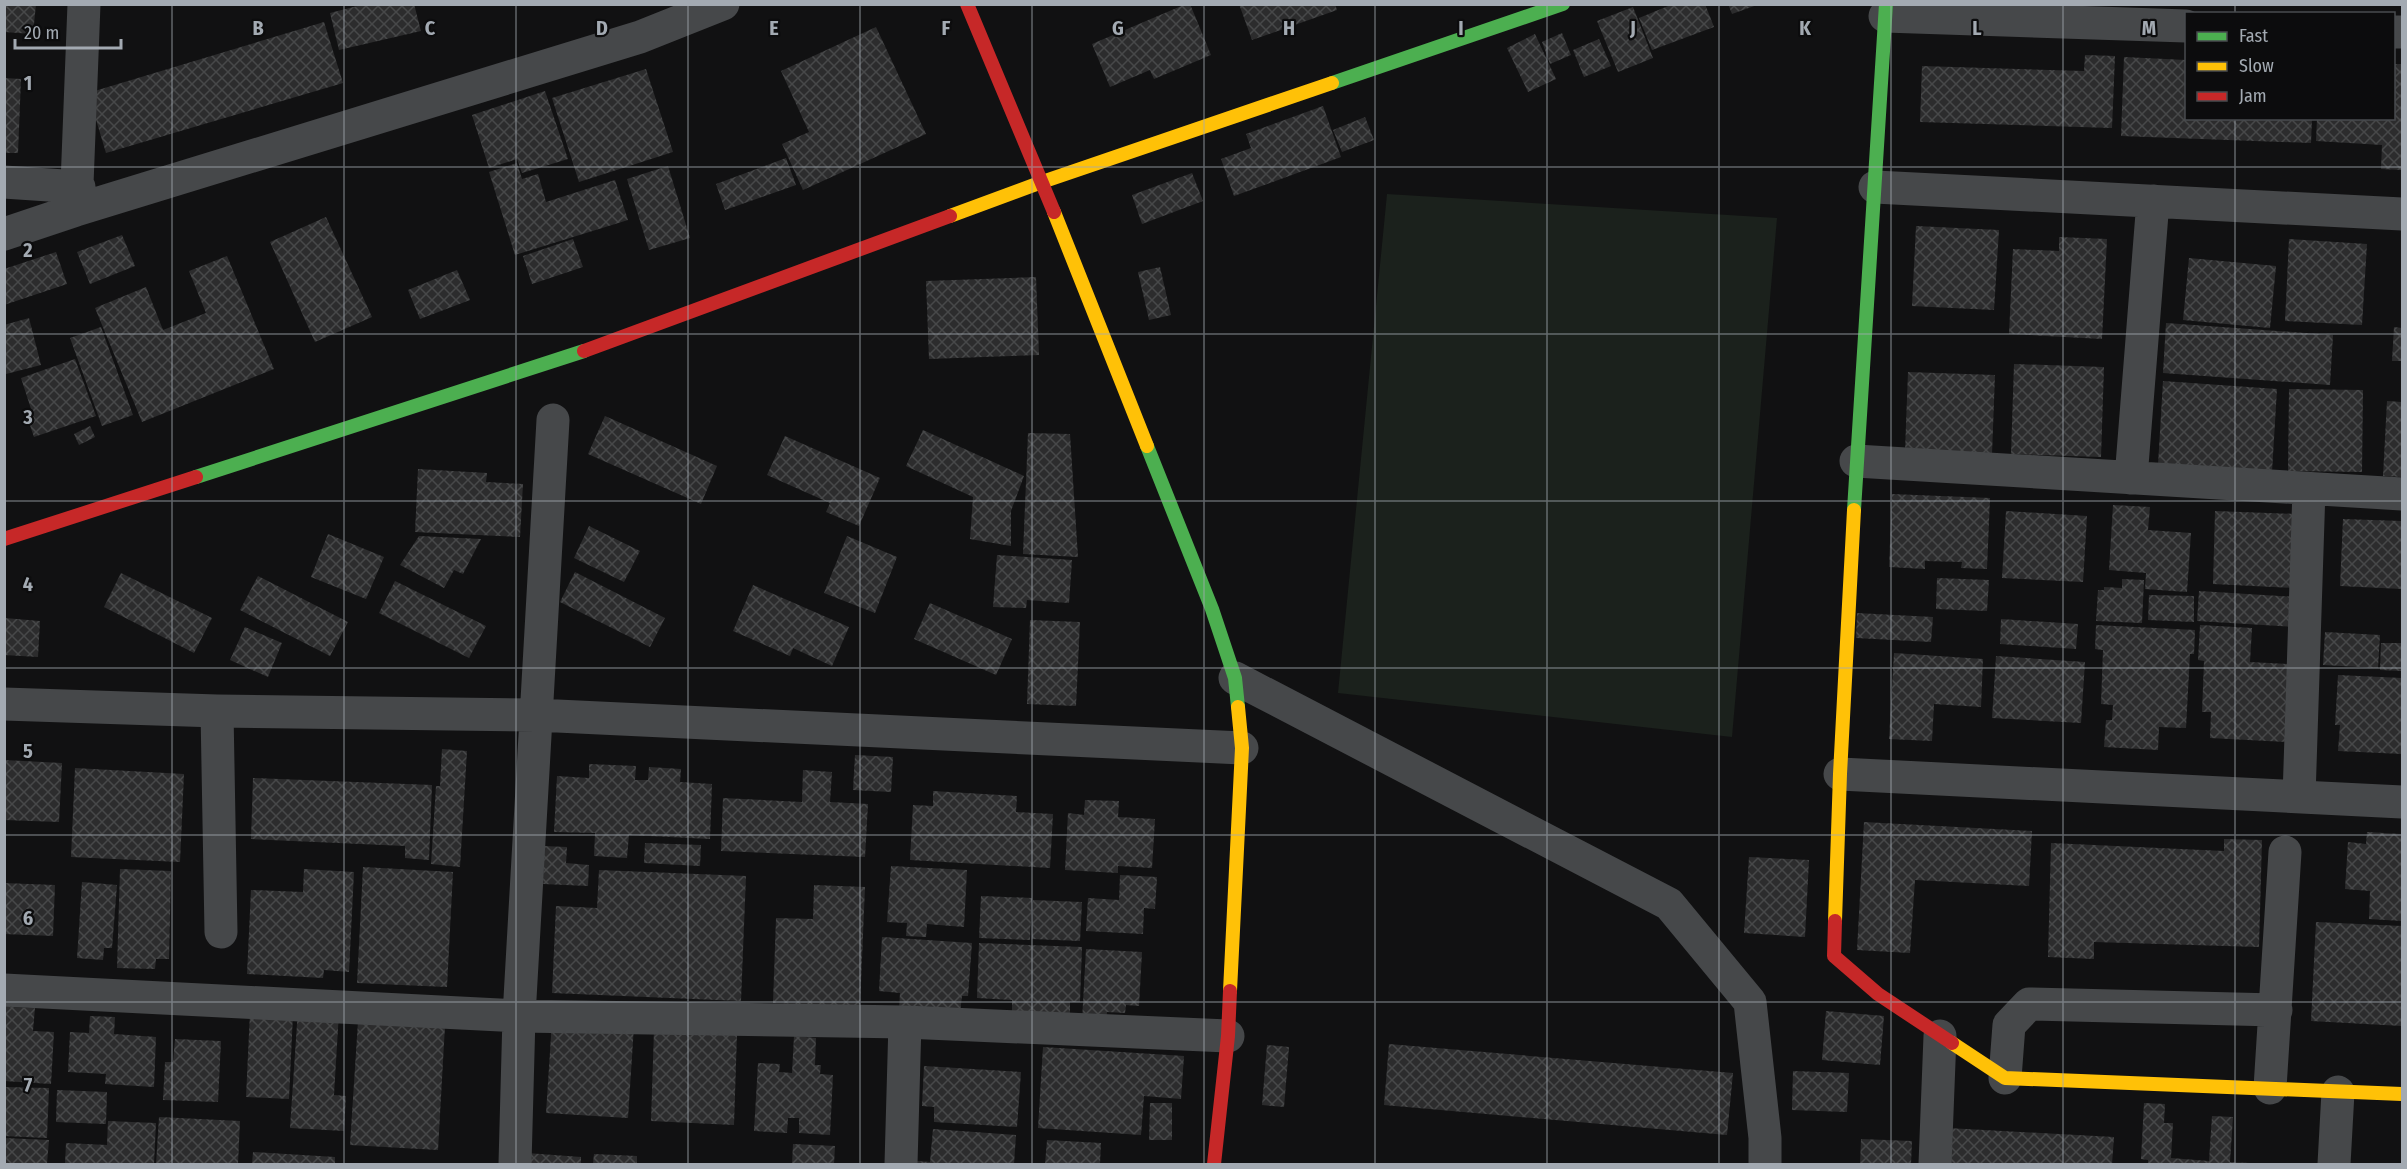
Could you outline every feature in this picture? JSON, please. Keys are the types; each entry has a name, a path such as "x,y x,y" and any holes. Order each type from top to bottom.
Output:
{"street":[{"path":"78,198 84,4"},
{"path":"4,234 78,198 640,37 723,4"},
{"path":"967,4 1042,183 1212,609 1235,678 1242,747 1228,1036 1214,1164"},
{"path":"4,539 555,362 1042,183 1563,4"},
{"path":"2185,26 1886,10 1856,461 1840,774 1834,956 1878,994 2005,1078 2403,1094"},
{"path":"4,182 78,198"},
{"path":"1875,187 2403,214"},
{"path":"2131,478 2153,201"},
{"path":"515,1164 519,1016 554,420"},
{"path":"1856,461 2403,494"},
{"path":"2299,797 2309,489"},
{"path":"1235,678 1668,904 1750,1002 1765,1138 1765,1164"},
{"path":"4,704 217,711 536,715 1242,747"},
{"path":"217,711 221,932"},
{"path":"1840,774 2403,802"},
{"path":"2270,1088 2285,852"},
{"path":"4,990 519,1016 905,1022 1228,1036"},
{"path":"2005,1078 2009,1024 2028,1004 2276,1010"},
{"path":"902,1164 905,1022"},
{"path":"1935,1164 1940,1036"},
{"path":"2334,1164 2338,1092"}],"shaded area":[{"path":"1387,194 1777,218 1732,737 1338,693"}],"building":[{"path":"4,4 36,4 33,34 4,32"},
{"path":"365,4 414,4 421,31 339,50 330,13"},
{"path":"1190,4 1211,55 1154,79 1150,70 1110,87 1092,44"},
{"path":"1239,4 1335,4 1337,10 1252,40"},
{"path":"1673,4 1705,4 1714,27 1652,50 1639,18"},
{"path":"1728,4 1757,4 1757,5 1732,14"},
{"path":"1633,7 1653,58 1618,72 1597,21"},
{"path":"324,22 343,83 106,153 88,93"},
{"path":"876,27 926,134 803,190 782,144 809,132 781,71"},
{"path":"1562,33 1571,55 1550,64 1542,42"},
{"path":"1535,34 1556,79 1528,92 1507,48"},
{"path":"1599,39 1611,66 1584,77 1573,50"},
{"path":"2085,55 2115,56 2112,128 1920,122 1922,66 2084,71"},
{"path":"2124,57 2185,60 2185,120 2312,120 2311,143 2121,136"},
{"path":"2395,64 2402,64 2402,170 2381,169 2382,145 2316,141 2317,120 2395,120"},
{"path":"646,69 673,152 579,182 552,98"},
{"path":"5,78 21,79 18,153 5,153"},
{"path":"545,91 568,159 522,173 517,159 489,168 472,115"},
{"path":"1323,106 1341,157 1234,196 1221,159 1251,148 1246,134"},
{"path":"1365,117 1374,140 1342,152 1333,130"},
{"path":"786,158 796,185 725,210 716,184"},
{"path":"517,163 522,179 538,174 546,202 615,180 628,220 515,255 489,172"},
{"path":"668,166 690,238 649,250 627,179"},
{"path":"1192,173 1203,201 1142,224 1132,195"},
{"path":"326,217 372,317 315,342 270,242"},
{"path":"1916,226 1999,230 1994,310 1912,306"},
{"path":"122,235 135,266 90,284 77,252"},
{"path":"2059,237 2107,239 2102,339 2009,334 2013,249 2059,251"},
{"path":"573,239 583,267 532,284 523,256"},
{"path":"2289,239 2367,244 2362,325 2285,321"},
{"path":"56,252 67,284 4,305 4,269"},
{"path":"227,256 274,369 142,422 95,308 146,287 163,330 206,313 189,271"},
{"path":"2189,258 2276,266 2270,328 2183,320"},
{"path":"1160,267 1171,315 1149,320 1138,272"},
{"path":"457,270 470,300 420,319 408,290"},
{"path":"1036,277 1039,355 929,359 926,281"},
{"path":"29,318 41,365 6,374 4,325"},
{"path":"2166,323 2333,335 2330,385 2163,373"},
{"path":"101,327 133,415 102,426 70,338"},
{"path":"2394,327 2402,328 2402,361 2392,361"},
{"path":"75,359 96,416 34,437 26,414 32,412 21,378"},
{"path":"2014,364 2104,367 2101,457 2011,454"},
{"path":"1908,372 1995,375 1992,454 1905,451"},
{"path":"2163,381 2277,389 2272,472 2158,465"},
{"path":"2289,389 2363,390 2362,472 2288,471"},
{"path":"2387,401 2402,402 2402,477 2383,476"},
{"path":"605,416 717,466 701,504 588,454"},
{"path":"90,426 95,437 79,445 74,434"},
{"path":"923,430 1024,476 1011,511 1011,546 970,539 973,497 906,466"},
{"path":"1028,433 1070,434 1078,557 1023,554"},
{"path":"785,436 880,478 859,526 826,512 830,503 767,475"},
{"path":"418,469 487,473 486,482 523,484 520,537 415,532"},
{"path":"1892,494 1990,498 1987,569 1961,568 1962,562 1925,561 1925,569 1889,567"},
{"path":"2113,505 2150,507 2148,530 2191,533 2187,592 2145,589 2146,573 2109,570"},
{"path":"2006,511 2087,516 2083,582 2002,578"},
{"path":"2215,511 2298,514 2295,588 2213,584"},
{"path":"2343,519 2402,521 2402,589 2340,586"},
{"path":"589,526 640,551 624,582 574,558"},
{"path":"328,534 384,557 366,599 311,577"},
{"path":"419,536 481,539 463,574 454,570 444,588 400,565"},
{"path":"847,536 897,557 875,613 824,593"},
{"path":"997,555 1072,560 1069,603 1027,600 1026,608 993,607"},
{"path":"575,572 665,618 650,647 560,602"},
{"path":"121,573 212,618 194,653 104,607"},
{"path":"258,576 348,622 330,656 240,610"},
{"path":"1937,578 1989,580 1987,611 1936,609"},
{"path":"2122,579 2144,580 2142,623 2096,621 2098,590 2104,590 2104,587 2122,588"},
{"path":"395,581 486,626 469,658 379,613"},
{"path":"753,585 849,627 832,666 793,648 790,656 733,631"},
{"path":"2199,591 2298,597 2295,627 2197,621"},
{"path":"2149,595 2194,596 2194,622 2148,620"},
{"path":"930,603 1012,639 996,675 914,639"},
{"path":"1857,613 1933,617 1931,642 1856,638"},
{"path":"5,618 40,621 38,657 4,655"},
{"path":"2001,619 2078,624 2076,649 2000,644"},
{"path":"1030,620 1080,622 1076,706 1027,704"},
{"path":"2096,625 2195,630 2194,654 2190,654 2186,728 2159,727 2158,750 2104,747 2106,720 2112,720 2113,705 2101,704 2103,650 2095,649"},
{"path":"2200,625 2252,628 2250,662 2290,664 2286,742 2210,738 2211,712 2202,712 2204,661 2198,660"},
{"path":"245,627 282,643 268,677 230,660"},
{"path":"2325,632 2380,635 2378,668 2323,665"},
{"path":"2381,643 2402,643 2402,671 2380,670"},
{"path":"1894,653 1983,659 1981,707 1934,704 1932,741 1889,739"},
{"path":"1996,656 2085,662 2081,723 1992,718"},
{"path":"2338,675 2402,678 2402,754 2338,751 2340,725 2335,725"},
{"path":"442,749 467,751 460,867 431,864 436,786 440,786"},
{"path":"855,755 893,757 891,792 853,790"},
{"path":"4,760 62,763 59,822 4,820"},
{"path":"589,764 636,766 635,780 648,780 649,767 681,769 680,782 712,784 710,839 629,835 627,858 594,856 595,833 554,832 557,776 589,778"},
{"path":"75,768 184,774 180,862 71,857"},
{"path":"803,770 832,772 830,802 868,804 865,857 721,851 723,798 802,802"},
{"path":"253,778 432,785 429,860 405,858 405,846 251,839"},
{"path":"933,791 1017,796 1016,812 1053,814 1050,868 910,860 913,805 933,806"},
{"path":"1085,800 1119,801 1118,817 1155,819 1152,868 1118,866 1118,873 1065,870 1068,813 1084,815"},
{"path":"1864,822 2032,831 2029,886 1915,880 1910,953 1857,950"},
{"path":"2367,832 2402,834 2402,921 2369,919 2370,891 2345,889 2348,842 2366,844"},
{"path":"2224,839 2262,840 2259,947 2094,942 2094,959 2048,957 2051,843 2224,851"},
{"path":"645,843 701,845 700,866 644,863"},
{"path":"544,846 567,847 566,863 589,865 588,886 543,884"},
{"path":"1749,857 1809,860 1805,937 1744,933"},
{"path":"891,866 967,870 964,927 927,924 926,937 906,936 907,923 887,922"},
{"path":"363,867 453,872 447,987 357,983"},
{"path":"120,869 171,871 169,959 156,959 155,969 117,968"},
{"path":"304,869 354,872 349,972 324,970 323,978 247,974 251,890 303,892"},
{"path":"599,870 746,876 741,1001 552,993 556,906 597,908"},
{"path":"1120,875 1157,877 1155,909 1144,908 1143,934 1086,931 1088,898 1119,900"},
{"path":"82,882 117,885 112,948 104,948 103,960 77,958"},
{"path":"4,883 55,885 53,936 4,934"},
{"path":"814,885 865,887 860,1007 773,1003 776,918 813,919"},
{"path":"981,896 1032,898 1030,940 979,938"},
{"path":"1033,900 1082,902 1080,941 1032,939"},
{"path":"2316,922 2402,926 2402,1026 2311,1021"},
{"path":"882,937 972,943 968,996 962,996 960,1013 899,1009 900,993 879,991"},
{"path":"979,943 1082,947 1080,1002 1070,1002 1070,1016 1012,1013 1012,1000 977,998"},
{"path":"1086,949 1142,952 1139,1006 1126,1005 1125,1013 1107,1012 1106,1022 1082,1021"},
{"path":"4,993 11,994 10,1007 35,1008 33,1031 54,1032 51,1084 4,1081"},
{"path":"298,1009 339,1012 334,1095 346,1096 344,1131 290,1128"},
{"path":"1826,1011 1884,1016 1880,1065 1822,1060"},
{"path":"250,1012 293,1014 289,1099 246,1097"},
{"path":"90,1016 115,1017 114,1034 156,1037 154,1087 105,1084 106,1074 68,1072 70,1032 89,1033"},
{"path":"358,1021 445,1026 438,1150 350,1145"},
{"path":"552,1021 634,1026 628,1118 546,1113"},
{"path":"654,1030 737,1034 734,1125 651,1121"},
{"path":"794,1036 816,1038 815,1065 821,1065 820,1074 833,1075 830,1135 799,1133 799,1118 788,1118 787,1133 754,1131 758,1063 780,1064 779,1072 792,1073"},
{"path":"175,1039 221,1041 218,1102 163,1100 165,1062 173,1062"},
{"path":"1389,1044 1733,1073 1727,1135 1384,1105"},
{"path":"1267,1045 1289,1047 1284,1107 1262,1105"},
{"path":"1043,1047 1184,1056 1181,1099 1144,1096 1141,1135 1038,1128"},
{"path":"924,1066 1021,1072 1017,1127 934,1122 934,1107 922,1106"},
{"path":"1793,1071 1849,1073 1847,1112 1792,1110"},
{"path":"4,1087 49,1088 47,1138 4,1136"},
{"path":"57,1090 107,1092 106,1124 56,1122"},
{"path":"1150,1103 1172,1103 1172,1140 1149,1140"},
{"path":"2144,1103 2165,1104 2164,1123 2173,1123 2171,1158 2209,1161 2212,1116 2233,1117 2230,1162 2251,1164 2148,1164 2148,1160 2141,1159"},
{"path":"159,1117 240,1121 238,1164 156,1164"},
{"path":"108,1121 156,1123 154,1164 65,1164 66,1143 107,1145"},
{"path":"1948,1128 2114,1137 2112,1164 1946,1164"},
{"path":"933,1129 1016,1135 1014,1164 916,1164 916,1161 930,1162"},
{"path":"4,1138 49,1140 47,1164 4,1164"},
{"path":"1861,1139 1912,1141 1911,1164 1860,1164"},
{"path":"1047,1140 1101,1143 1100,1164 1045,1164"},
{"path":"793,1144 835,1146 834,1164 792,1164"},
{"path":"253,1152 335,1157 335,1164 252,1164"},
{"path":"527,1153 581,1157 581,1164 526,1164"},
{"path":"594,1154 637,1156 637,1164 593,1164"}],"traffic: fast":[{"path":"1332,83 1563,4"},
{"path":"1854,510 1886,4"},
{"path":"196,477 584,351"},
{"path":"1147,446 1212,609 1235,678 1238,707"}],"traffic: slow":[{"path":"950,216 1042,182 1332,83"},
{"path":"1054,212 1147,446"},
{"path":"1835,921 1854,510"},
{"path":"1230,991 1242,748 1238,707"},
{"path":"1952,1043 2005,1078 2402,1094"}],"traffic: jam":[{"path":"967,4 1054,212"},
{"path":"584,351 950,216"},
{"path":"4,539 196,477"},
{"path":"1835,921 1834,956 1878,994 1952,1043"},
{"path":"1214,1164 1228,1036 1230,991"}]}
